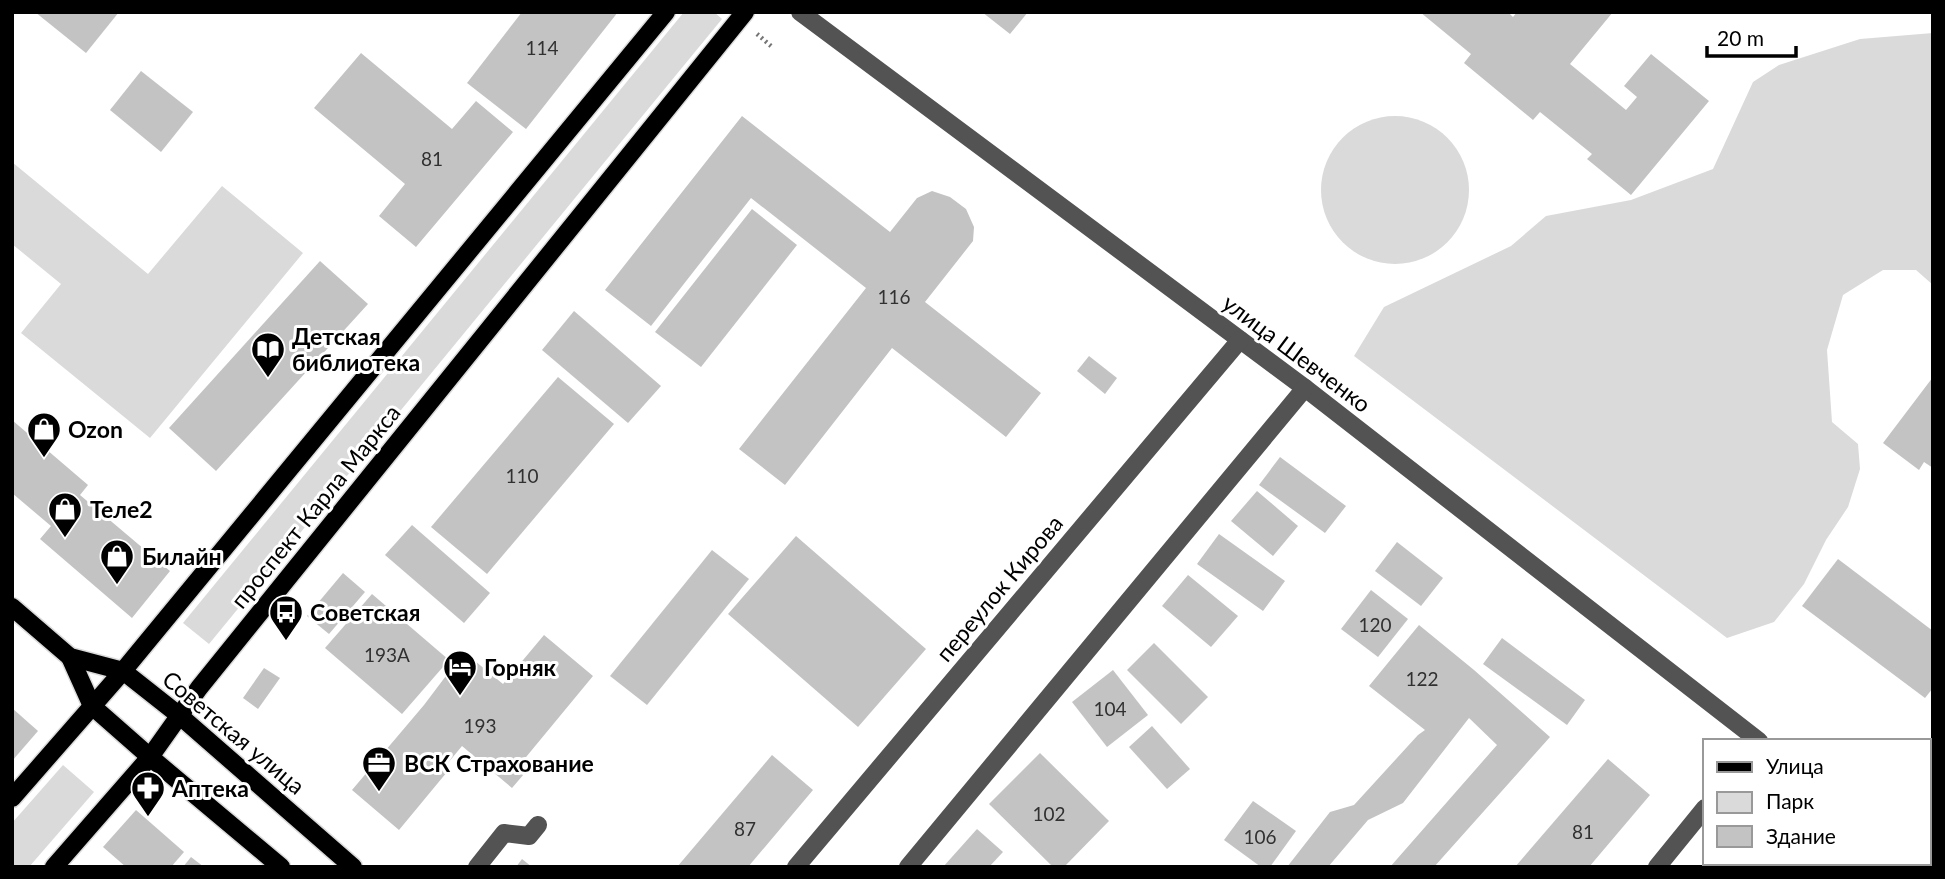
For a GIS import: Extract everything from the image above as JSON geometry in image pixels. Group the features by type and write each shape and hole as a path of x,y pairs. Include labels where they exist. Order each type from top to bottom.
{"main road":[{"name":"проспект Карла Маркса","path":"12,798 123,671 666,12"},
{"name":"проспект Карла Маркса","path":"54,867 150,757 199,688 745,12"},
{"name":"Советская улица","path":"12,607 71,657 123,671 180,716 353,867"},
{"name":"Советская улица","path":"71,657 92,706 281,867"}],"street":[{"name":"улица Шевченко","path":"800,12 1305,388 1756,739"},
{"name":"переулок Кирова","path":"796,867 1240,340"},
{"path":"908,867 1305,388"},
{"path":"1657,867 1703,810"},
{"path":"477,867 504,833 530,836 538,825"}],"green space":[{"path":"684,12 714,12 722,19 209,644 183,623"},
{"path":"1933,33 1933,285 1916,270 1883,270 1843,295 1827,350 1832,422 1858,444 1860,469 1848,507 1826,540 1804,584 1774,622 1727,638 1354,356 1384,307 1511,246 1546,216 1631,200 1713,169 1753,82 1779,65 1860,39"},
{"path":"1395,116 1423,121 1448,137 1464,162 1469,190 1464,218 1448,243 1423,259 1395,264 1367,259 1342,243 1326,218 1321,190 1326,162 1342,137 1367,121"},
{"path":"12,162 148,274 222,186 303,253 150,438 21,333 61,284 12,244"},
{"path":"63,765 94,792 29,867 12,867 12,823"}],"building":[{"path":"35,12 119,12 86,53"},
{"path":"522,12 618,12 526,129 467,83"},
{"path":"982,12 1028,12 1010,34"},
{"path":"1420,12 1508,12 1513,17 1517,12 1613,12 1570,64 1626,110 1637,97 1624,86 1651,54 1709,101 1631,195 1587,159 1592,154 1540,112 1533,120 1464,63 1471,54"},
{"path":"361,53 452,129 476,101 513,132 416,247 379,216 405,184 314,108"},
{"path":"141,71 193,112 161,152 110,110"},
{"path":"742,116 890,232 917,198 932,191 950,197 966,209 974,227 973,241 925,302 1041,393 1006,437 892,348 785,485 739,449 866,288 751,198 651,326 605,290"},
{"path":"752,209 797,245 701,367 655,332"},
{"path":"320,261 368,304 216,471 169,428"},
{"path":"574,311 661,386 628,423 542,350"},
{"path":"1089,356 1117,378 1105,394 1077,371"},
{"path":"558,377 614,424 487,574 431,527"},
{"path":"1933,377 1933,468 1924,462 1919,470 1883,443"},
{"path":"12,420 88,485 80,495 170,571 132,618 40,539 51,526 12,493"},
{"path":"1280,457 1346,506 1325,533 1259,485"},
{"path":"1257,491 1298,526 1273,556 1231,521"},
{"path":"412,525 490,593 464,623 385,555"},
{"path":"1219,534 1285,581 1263,611 1197,564"},
{"path":"796,536 926,649 858,727 728,614"},
{"path":"1397,542 1443,578 1421,606 1375,571"},
{"path":"712,550 749,579 647,705 610,676"},
{"path":"1838,559 1933,631 1933,688 1925,698 1802,606"},
{"path":"343,573 365,592 329,634 307,616"},
{"path":"1188,575 1238,616 1211,647 1162,606"},
{"path":"1371,590 1408,619 1378,657 1341,629"},
{"path":"372,594 449,660 402,714 325,648"},
{"path":"1419,625 1550,737 1434,867 1390,867 1497,745 1469,718 1403,803 1368,820 1328,867 1287,867 1330,812 1354,805 1425,730 1369,686"},
{"path":"544,635 593,676 517,768 524,774 512,788 462,746 443,769 447,772 399,830 352,790 424,705 464,652 503,684"},
{"path":"1502,638 1585,700 1567,725 1483,664"},
{"path":"1154,643 1208,697 1181,724 1127,670"},
{"path":"264,668 280,678 258,709 243,698"},
{"path":"1113,670 1148,715 1107,747 1072,702"},
{"path":"12,708 38,731 12,761"},
{"path":"1152,726 1190,769 1167,789 1129,747"},
{"path":"1040,753 1109,821 1064,867 1053,867 989,804"},
{"path":"772,755 813,790 748,867 677,867"},
{"path":"1608,759 1650,795 1589,867 1515,867"},
{"path":"1253,801 1296,831 1270,867 1261,867 1224,840"},
{"path":"136,810 184,852 171,867 126,867 103,847"},
{"path":"977,829 1003,852 989,867 943,867"},
{"path":"191,857 204,867 183,867"},
{"path":"522,859 532,867 516,867"}],"place":[{"name":"Детская библиотека","path":"268,379"},
{"name":"Ozon","path":"44,459"},
{"name":"Теле2","path":"65,539"},
{"name":"Билайн","path":"117,586"},
{"name":"Советская","path":"286,642"},
{"name":"Горняк","path":"460,697"},
{"name":"ВСК Страхование","path":"379,793"},
{"name":"Аптека","path":"148,818"}]}
